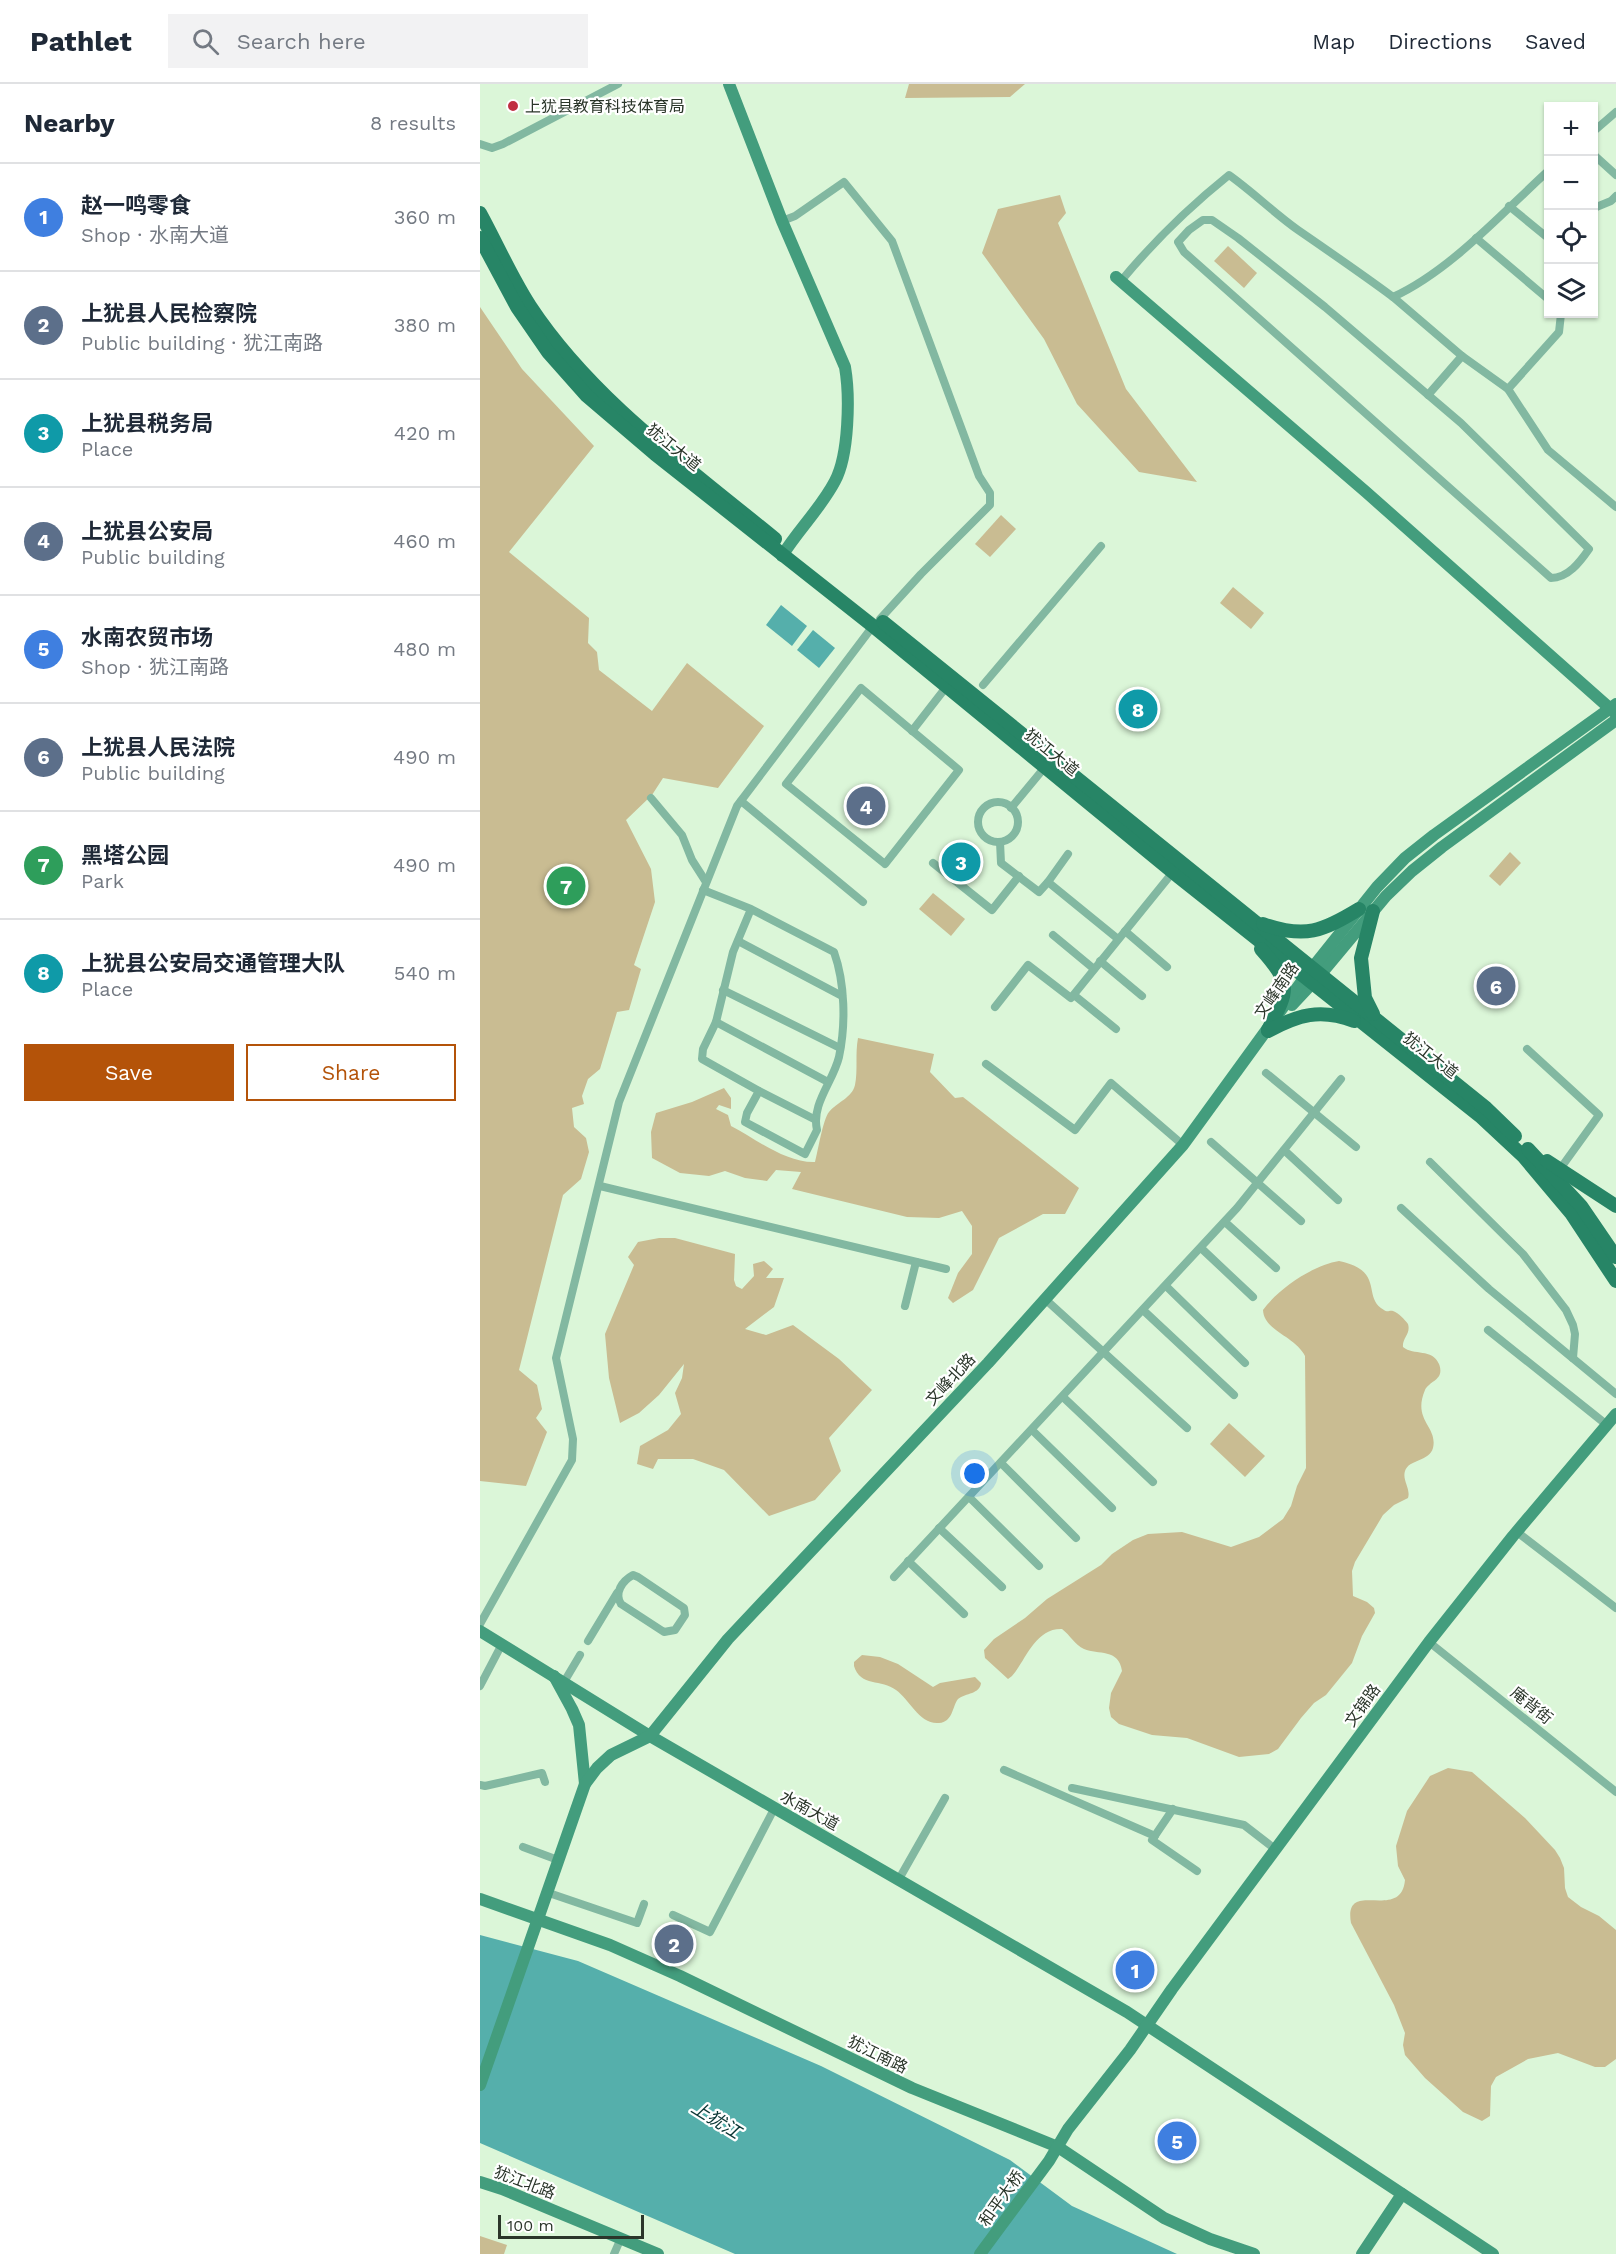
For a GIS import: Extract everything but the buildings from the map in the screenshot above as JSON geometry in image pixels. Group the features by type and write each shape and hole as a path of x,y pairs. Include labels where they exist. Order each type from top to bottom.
{"main road":[{"name":"犹江大道","path":"480,213 530,306 596,387 784,552"},
{"name":"犹江大道","path":"480,238 517,308 548,352 587,396 655,454 877,622 1371,1022 1524,1157 1571,1213 1616,1281"},
{"name":"犹江大道","path":"877,622 947,686 1173,872 1247,923"},
{"path":"1247,923 1289,933 1306,932 1366,910 1361,958 1365,998 1371,1022 1338,1015 1308,1015 1293,1018 1267,1032"},
{"path":"1247,923 1285,985 1284,998 1267,1032"},
{"name":"犹江大道","path":"1371,1022 1486,1108 1530,1150 1581,1206 1616,1257"},
{"path":"1530,1150 1616,1206"}],"street":[{"path":"480,144 492,147 503,144 618,84"},
{"path":"729,84 782,221 845,367 848,385 843,458 837,479 784,552"},
{"path":"1598,127 1614,116"},
{"path":"1594,156 1616,175"},
{"path":"1615,711 1119,279 1195,202 1229,175 1253,191 1297,229 1393,297 1462,356 1508,389 1548,450 1616,507"},
{"path":"1393,297 1408,290 1456,256 1509,206 1544,177"},
{"path":"480,1624 572,1460 573,1439 556,1358 619,1102 737,806 877,622 990,505 990,493 979,476 892,241 844,182 795,216 782,221"},
{"path":"1598,206 1611,201 1616,196"},
{"path":"1509,206 1544,235"},
{"path":"1203,220 1212,220 1325,307 1428,394 1461,423 1589,549 1580,563 1559,578 1551,578 1184,252 1178,242 1203,220"},
{"path":"1476,238 1544,296"},
{"path":"1508,389 1559,332 1561,318"},
{"path":"1428,394 1462,356"},
{"path":"983,685 1101,546"},
{"path":"912,730 947,686"},
{"path":"861,688 912,730 959,770 885,864 786,783 861,688"},
{"name":"文峰南路","path":"1267,1032 1405,858 1615,711"},
{"path":"1011,808 1045,767"},
{"path":"651,798 682,835 704,886 834,952 839,966 842,996 840,1048 814,1119 817,1130 806,1154 745,1122 747,1113 759,1091"},
{"path":"741,801 863,902"},
{"path":"991,803 1004,803 1011,808 1018,820 1016,831 1010,839 1000,842 989,841 981,834 978,818 982,810 991,803"},
{"path":"1000,842 1001,863 1039,892 1068,854"},
{"path":"933,863 992,910 1018,876"},
{"path":"995,1007 1028,965 1071,998 1173,872"},
{"path":"1048,882 1118,939"},
{"path":"751,909 738,941 716,1022 703,1049 702,1059 814,1119"},
{"path":"1125,931 1167,967"},
{"path":"1053,935 1094,969"},
{"path":"738,941 842,996"},
{"path":"1100,961 1142,996"},
{"path":"723,990 840,1048"},
{"path":"1074,995 1116,1029"},
{"path":"716,1022 828,1082"},
{"name":"文峰北路","path":"650,1736 728,1639 864,1496 1183,1145 1267,1032"},
{"path":"1527,1049 1599,1115 1560,1169"},
{"path":"986,1064 1074,1130 1110,1083 1183,1145"},
{"path":"1266,1073 1356,1147"},
{"path":"894,1577 1225,1222 1341,1079"},
{"path":"1211,1142 1301,1221"},
{"path":"1284,1150 1338,1200"},
{"path":"1430,1162 1523,1254 1566,1310 1575,1334 1573,1358"},
{"path":"600,1186 946,1269"},
{"path":"1401,1208 1489,1289 1616,1394"},
{"path":"1225,1222 1276,1268"},
{"path":"1201,1248 1253,1297"},
{"path":"905,1306 916,1262"},
{"path":"1166,1286 1245,1363"},
{"path":"1045,1299 1187,1428"},
{"path":"1143,1310 1234,1395"},
{"path":"1488,1330 1611,1426"},
{"path":"1063,1396 1153,1482"},
{"name":"文锦路","path":"1058,2147 1068,2129 1148,2025 1172,1989 1429,1642 1517,1532 1592,1443 1611,1426 1616,1414"},
{"path":"1032,1430 1112,1508"},
{"path":"1001,1463 1076,1538"},
{"path":"969,1497 1039,1566"},
{"path":"939,1528 1002,1587"},
{"path":"1517,1532 1616,1608"},
{"path":"908,1561 964,1614"},
{"path":"588,1641 618,1592 629,1577 638,1576 681,1605 685,1615 675,1630 664,1632 621,1604 618,1592"},
{"name":"水南大道","path":"480,1631 650,1736 1127,2012 1493,2254"},
{"name":"庵背街","path":"1429,1642 1616,1792"},
{"path":"480,1686 502,1644"},
{"path":"580,1654 558,1678 579,1725 585,1784"},
{"path":"480,2085 585,1784 611,1755 650,1736"},
{"path":"1004,1770 1155,1836"},
{"path":"480,1785 485,1786 542,1773 545,1782"},
{"path":"1071,1788 1244,1825 1275,1849"},
{"path":"899,1879 945,1798"},
{"path":"673,1915 710,1932 774,1809"},
{"path":"1173,1809 1152,1840 1197,1871"},
{"path":"523,1847 558,1860"},
{"path":"546,1892 638,1923 644,1904"},
{"name":"犹江南路","path":"480,1899 609,1945 680,1976 912,2088 1058,2147 1164,2218 1210,2239 1254,2254"},
{"name":"和平大桥","path":"980,2254 1058,2147"},
{"name":"犹江北路","path":"480,2182 658,2254"},
{"path":"1362,2254 1402,2194"},
{"path":"614,2254 621,2238"}],"shaded area":[{"path":"909,84 1025,84 1010,97 905,98"},
{"path":"1060,195 1066,213 1058,223 1126,389 1197,482 1139,472 1077,404 1044,339 982,253 998,209"},
{"path":"1228,246 1257,273 1244,288 1214,261"},
{"path":"480,307 522,369 594,446 509,552 589,618 588,643 597,652 599,670 652,711 687,663 764,726 718,788 663,778 652,795 626,820 651,869 655,902 634,965 641,969 629,1010 617,1012 600,1069 588,1079 582,1096 584,1104 572,1108 574,1127 586,1138 589,1152 581,1179 563,1195 519,1370 537,1385 542,1409 536,1418 547,1432 526,1486 480,1481"},
{"path":"1001,515 1016,529 990,557 975,544"},
{"path":"1233,587 1264,613 1251,629 1220,603"},
{"path":"1510,852 1521,863 1500,886 1489,876"},
{"path":"933,893 965,919 951,936 919,909"},
{"path":"858,1038 934,1054 930,1072 955,1098 963,1097 1079,1188 1065,1214 1043,1214 999,1238 973,1290 953,1303 948,1298 958,1273 972,1254 972,1226 962,1211 939,1218 907,1217 792,1189 801,1172 776,1170 767,1181 745,1178 725,1171 709,1176 680,1173 652,1158 651,1132 656,1113 692,1102 724,1088 731,1098 731,1109 719,1105 716,1109 728,1115 731,1126 793,1159 815,1162 829,1112 848,1097 855,1085"},
{"path":"675,1238 735,1254 734,1280 736,1286 742,1289 754,1276 753,1264 764,1261 773,1269 766,1278 784,1278 774,1307 745,1329 766,1335 793,1325 839,1359 872,1390 829,1438 841,1471 815,1500 769,1516 724,1470 693,1459 658,1459 653,1469 637,1464 640,1446 668,1430 681,1414 675,1393 682,1378 684,1364 659,1395 639,1413 620,1423 609,1378 605,1334 634,1265 628,1257 638,1242"},
{"path":"1339,1261 1363,1271 1368,1277 1377,1305 1385,1311 1397,1313 1408,1324 1403,1347 1432,1356 1436,1359 1440,1369 1439,1377 1425,1390 1421,1409 1434,1440 1431,1453 1407,1467 1404,1474 1408,1498 1394,1505 1383,1515 1352,1571 1353,1596 1367,1602 1374,1608 1375,1613 1362,1636 1352,1663 1326,1695 1314,1703 1301,1718 1278,1749 1269,1754 1239,1757 1187,1738 1152,1735 1119,1724 1111,1717 1109,1708 1111,1693 1122,1671 1117,1659 1081,1647 1062,1629 1053,1630 1038,1639 1008,1679 985,1658 984,1650 994,1639 1025,1618 1047,1599 1101,1565 1112,1554 1133,1540 1148,1534 1182,1532 1231,1547 1259,1537 1283,1519 1291,1506 1306,1468 1305,1356 1294,1343 1274,1329 1263,1310 1297,1279 1318,1267"},
{"path":"1229,1423 1265,1456 1245,1477 1210,1444"},
{"path":"862,1655 880,1657 898,1664 933,1687 940,1683 975,1677 981,1683 980,1687 958,1699 947,1720 932,1723 920,1716 896,1690 861,1677 857,1673 854,1662"},
{"path":"1448,1768 1472,1772 1525,1818 1560,1858 1564,1868 1568,1897 1599,1916 1616,1930 1616,2059 1605,2067 1595,2067 1558,2053 1528,2059 1496,2077 1491,2086 1490,2116 1482,2121 1463,2112 1425,2078 1405,2055 1403,2045 1405,2033 1394,2005 1351,1923 1351,1910 1356,1903 1394,1898 1401,1892 1405,1880 1398,1866 1396,1846 1407,1811 1430,1776"},
{"path":"480,2236 507,2245 504,2254 480,2254"}],"water":[{"path":"781,605 807,626 792,646 766,625"},
{"path":"813,630 835,648 819,668 797,650"},
{"name":"上犹江","path":"480,1935 578,1961 821,2066 1010,2160 1072,2206 1177,2254 735,2254 480,2143"}],"place":[{"name":"上犹县教育科技体育局","path":"513,106"},
{"name":"上犹县公安局交通管理大队","path":"1138,709"},
{"name":"上犹县公安局","path":"866,806"},
{"name":"上犹县税务局","path":"961,862"},
{"name":"黑塔公园","path":"566,886"},
{"name":"上犹县人民法院","path":"1496,986"},
{"name":"上犹县人民检察院","path":"674,1944"},
{"name":"赵一鸣零食","path":"1135,1970"},
{"name":"水南农贸市场","path":"1177,2141"}]}
